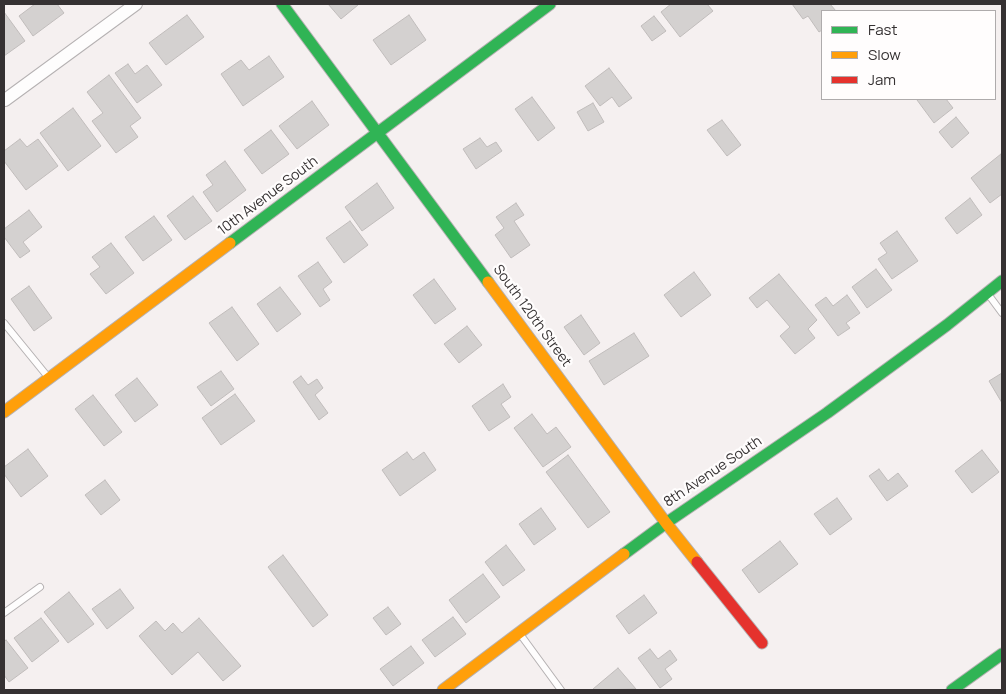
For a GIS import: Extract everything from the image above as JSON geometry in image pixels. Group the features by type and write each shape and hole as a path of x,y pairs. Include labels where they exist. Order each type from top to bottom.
{"main road":[{"name":"South 120th Street","path":"282,4 666,523 762,643"},
{"name":"10th Avenue South","path":"4,412 550,4"},
{"name":"8th Avenue South","path":"443,690 666,523 827,413 947,325 1002,281"},
{"path":"952,690 1002,654"}],"street":[{"path":"5,100 136,4"}],"lane":[{"path":"988,293 1002,313"},
{"path":"4,323 49,378"},
{"path":"4,613 40,587"},
{"path":"519,633 561,690"}],"building":[{"path":"35,4 57,4 64,13 33,36 19,16"},
{"path":"328,4 357,4 358,5 341,19"},
{"path":"671,4 707,4 713,11 680,37 661,12"},
{"path":"792,4 830,4 835,10 821,10 821,31 819,32 808,16 803,19"},
{"path":"4,12 25,41 4,56"},
{"path":"187,15 204,37 166,65 149,43"},
{"path":"409,15 426,40 391,65 373,40"},
{"path":"654,16 666,31 652,41 641,26"},
{"path":"269,56 284,77 243,106 221,74 241,60 249,70"},
{"path":"128,64 135,74 147,65 162,85 137,103 115,73"},
{"path":"609,68 632,98 619,107 612,97 600,106 585,86"},
{"path":"109,75 141,118 130,126 138,137 116,153 92,121 103,113 87,92"},
{"path":"532,97 555,128 538,141 515,109"},
{"path":"917,100 947,100 953,108 934,123"},
{"path":"312,101 329,125 297,149 279,126"},
{"path":"593,103 604,122 588,131 577,112"},
{"path":"73,108 101,146 68,171 40,133"},
{"path":"956,117 969,133 952,148 939,132"},
{"path":"722,120 741,145 727,156 707,130"},
{"path":"271,130 289,154 262,174 244,150"},
{"path":"480,138 487,147 496,142 502,151 476,169 463,149"},
{"path":"20,139 27,147 38,139 58,166 26,190 4,161 4,151"},
{"path":"1001,154 1002,194 990,203 971,178"},
{"path":"225,161 246,190 217,212 203,192 213,185 206,175"},
{"path":"377,183 394,208 362,231 345,207"},
{"path":"193,196 212,221 185,240 167,216"},
{"path":"970,198 982,215 957,234 945,218"},
{"path":"516,203 524,215 514,221 530,245 511,258 495,235 504,228 496,217"},
{"path":"29,210 42,227 23,242 30,251 20,258 4,237 4,229"},
{"path":"154,216 172,240 143,261 125,237"},
{"path":"350,221 368,245 344,263 326,238"},
{"path":"897,231 918,261 892,279 878,259 887,253 880,243"},
{"path":"111,243 134,273 106,294 90,274 100,267 92,257"},
{"path":"318,262 332,282 323,289 330,300 320,307 298,276"},
{"path":"876,269 892,290 867,308 852,287"},
{"path":"694,272 711,295 681,317 664,295"},
{"path":"779,274 817,320 808,329 815,338 795,354 780,336 790,327 767,300 757,308 749,298"},
{"path":"434,279 456,309 435,324 413,295"},
{"path":"29,286 52,318 34,331 11,299"},
{"path":"280,287 301,314 277,332 257,304"},
{"path":"847,295 860,313 846,323 850,328 838,336 815,305 826,297 833,306"},
{"path":"232,307 259,344 237,361 209,323"},
{"path":"581,315 600,343 584,355 564,327"},
{"path":"467,326 482,345 459,363 444,344"},
{"path":"634,333 649,356 604,385 589,361"},
{"path":"221,371 234,389 211,406 197,387"},
{"path":"1002,373 1002,403 989,381"},
{"path":"301,376 308,385 317,379 323,388 315,395 328,413 319,420 293,382"},
{"path":"137,378 158,405 135,422 115,395"},
{"path":"503,384 511,397 501,404 510,417 489,431 472,406"},
{"path":"235,394 255,421 221,445 202,418"},
{"path":"93,395 122,432 104,446 75,409"},
{"path":"532,414 547,434 556,427 571,447 543,467 514,428"},
{"path":"28,449 48,476 21,497 4,474 4,467"},
{"path":"982,450 999,472 972,493 955,471"},
{"path":"407,452 413,460 424,452 436,470 400,496 382,470"},
{"path":"568,455 610,512 588,528 546,472"},
{"path":"879,469 888,481 898,473 908,486 887,501 869,476"},
{"path":"105,480 120,500 101,515 85,495"},
{"path":"837,498 852,519 830,535 814,514"},
{"path":"541,508 556,529 534,545 519,524"},
{"path":"780,541 798,564 759,593 742,570"},
{"path":"506,545 525,570 503,586 485,562"},
{"path":"283,555 328,615 313,627 268,567"},
{"path":"483,574 500,597 466,623 449,600"},
{"path":"120,589 134,608 107,629 92,609"},
{"path":"69,592 94,624 68,643 44,612"},
{"path":"644,595 657,613 629,634 616,616"},
{"path":"388,607 401,624 386,635 373,618"},
{"path":"453,617 466,634 435,657 422,640"},
{"path":"41,618 59,641 32,662 14,638"},
{"path":"199,618 241,666 223,681 198,652 172,675 139,636 156,621 165,631 173,623 182,633"},
{"path":"6,640 28,668 9,682 4,675 4,642"},
{"path":"411,646 424,663 393,686 380,669"},
{"path":"650,649 658,659 670,650 677,660 665,669 672,679 660,688 638,658"},
{"path":"618,668 636,689 593,689"}],"traffic: fast":[{"path":"282,4 488,282"},
{"path":"230,243 550,4"},
{"path":"624,554 666,523 827,413 947,325 1002,281"},
{"path":"952,690 1002,654"}],"traffic: slow":[{"path":"4,412 230,243"},
{"path":"488,282 666,523 697,562"},
{"path":"443,690 624,554"}],"traffic: jam":[{"path":"697,562 762,643"}]}
